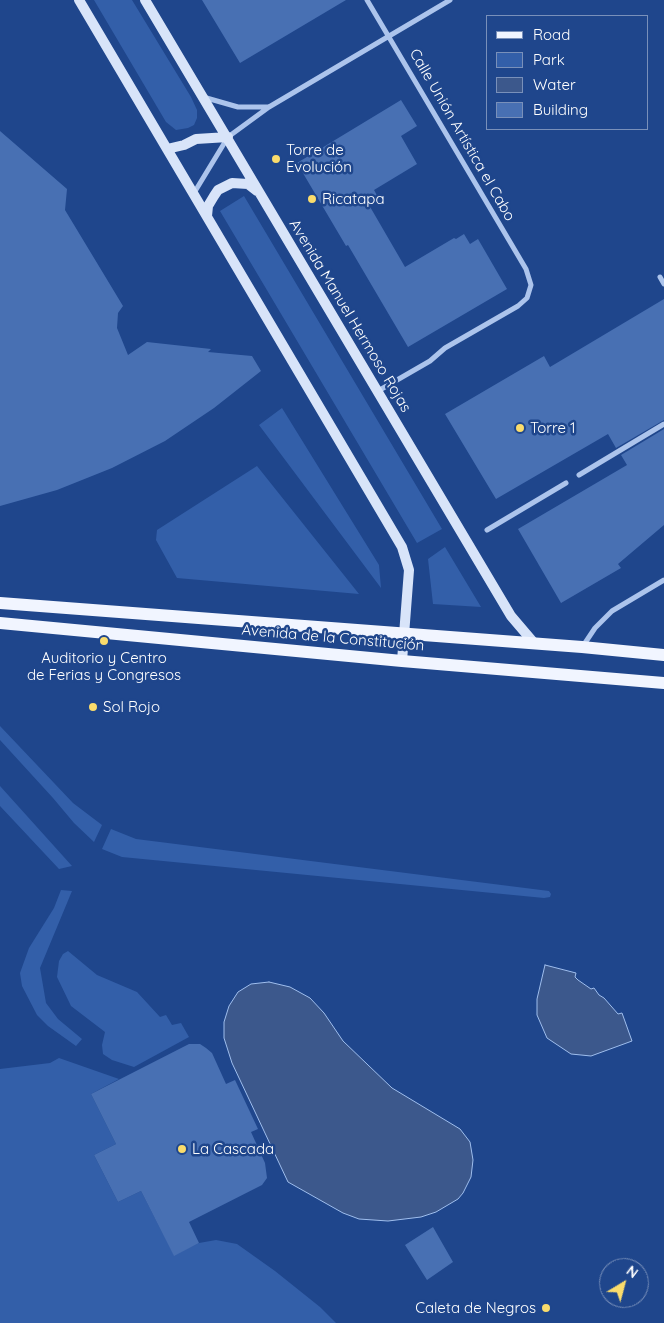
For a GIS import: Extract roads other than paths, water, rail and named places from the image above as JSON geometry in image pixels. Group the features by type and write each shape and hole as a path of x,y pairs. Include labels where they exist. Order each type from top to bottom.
{"main road":[{"name":"Avenida de la Constitución","path":"0,603 534,643 664,655"},
{"name":"Avenida de la Constitución","path":"0,623 402,661 664,683"}],"street":[{"path":"79,0 402,546 410,570 402,661"},
{"name":"Avenida Manuel Hermoso Rojas","path":"145,0 511,616 534,643"},
{"name":"Calle Unión Artística el Cabo","path":"368,0 526,269 531,285 527,298 518,306 445,348 430,361 378,391"},
{"path":"194,193 228,137 269,107 450,0"},
{"path":"202,97 238,106 269,107"},
{"path":"167,148 184,146 196,140 228,137"},
{"path":"207,216 208,206 218,190 232,183 248,184 259,193"},
{"path":"660,277 664,284"},
{"path":"579,475 664,424"},
{"path":"487,530 566,483"},
{"path":"582,647 595,628 612,611 664,580"}],"water":[{"path":"545,965 576,973 575,977 578,980 591,989 594,988 618,1014 622,1013 632,1041 591,1056 571,1054 547,1038 537,1015 537,999"},
{"path":"269,982 290,987 310,998 324,1013 343,1041 392,1088 460,1129 470,1142 473,1160 471,1177 458,1199 436,1212 421,1217 388,1221 359,1219 343,1213 288,1182 232,1063 224,1038 224,1022 229,1006 238,992 251,984"}],"place":[{"name":"Torre de Evolución","path":"276,159"},
{"name":"Ricatapa","path":"312,199"},
{"name":"Torre 1","path":"520,428"},
{"name":"Auditorio y Centro de Ferias y Congresos","path":"104,641"},
{"name":"Sol Rojo","path":"93,707"},
{"name":"La Cascada","path":"182,1149"},
{"name":"Caleta de Negros","path":"546,1308"}]}
